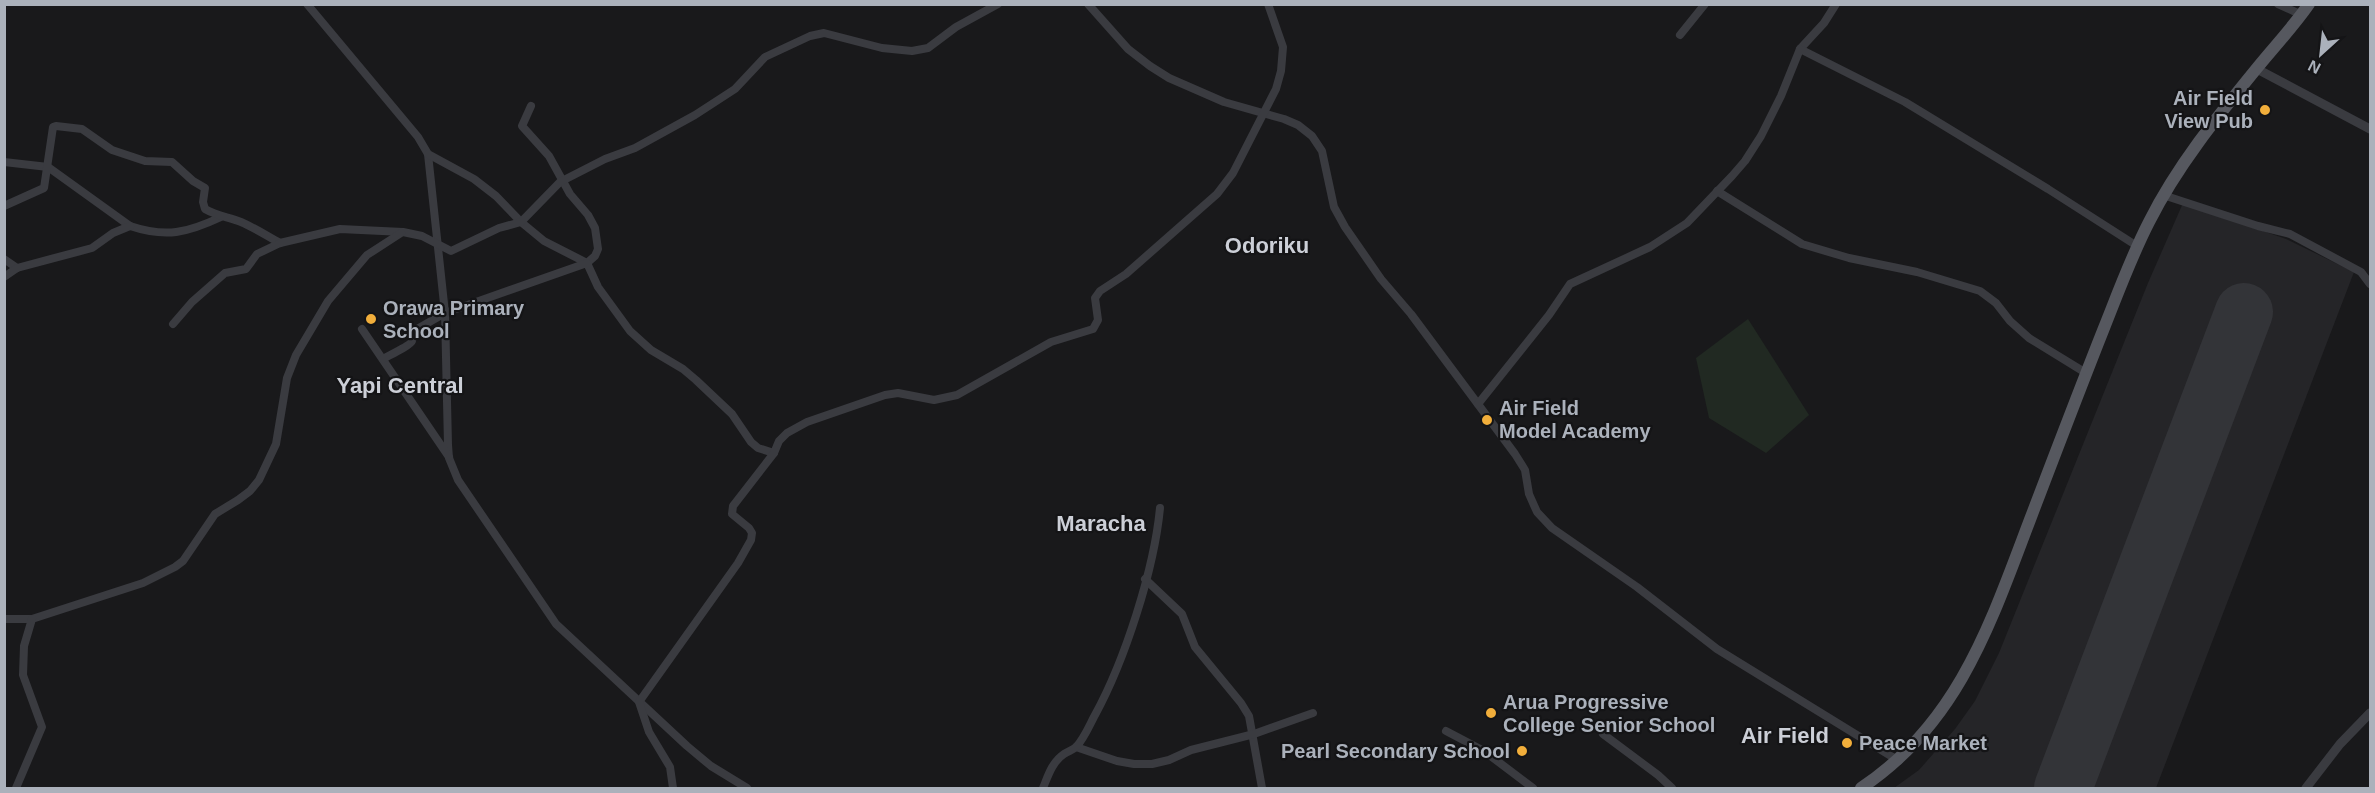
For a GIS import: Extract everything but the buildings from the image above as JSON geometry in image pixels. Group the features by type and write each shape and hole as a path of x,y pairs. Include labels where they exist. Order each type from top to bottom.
{"main road":[{"path":"1861,789 1899,761 1946,705 1970,666 1992,620 2137,246 2163,195 2189,154 2306,10"}],"street":[{"path":"307,4 418,137 428,154 445,313 449,458"},
{"path":"173,324 192,302 225,273 246,269 257,254 280,243 340,229 403,232 422,236 446,250 457,250 499,228 521,222 547,193 563,181 604,159 635,148 695,115 735,89 765,57 817,33 882,48 912,51 928,48 956,27 998,4"},
{"path":"1088,4 1128,49 1150,66 1199,92 1298,125 1312,136 1322,151 1334,207 1345,227 1381,279 1411,314 1515,454 1525,470 1528,494 1537,512 1552,528 1637,587 1717,649 1899,761"},
{"path":"639,702 710,605 748,546 752,533 731,511 735,501 774,453 782,437 807,422 885,395 898,393 934,400 957,395 1052,342 1093,328 1098,320 1095,304 1098,294 1126,274 1217,194 1233,173 1276,89 1283,47 1268,4"},
{"path":"1680,35 1705,4"},
{"path":"1478,404 1549,315 1570,284 1650,247 1687,223 1745,161 1761,136 1781,96 1800,49 1824,23 1836,4"},
{"path":"2278,4 2306,10"},
{"path":"1800,49 1905,102 2137,246"},
{"path":"2257,69 2370,129"},
{"path":"382,359 410,345 412,332 445,313 587,263 595,256 598,249 595,228 588,215 570,194 549,156 522,126 531,106"},
{"path":"4,206 44,188 53,127 82,129 112,150 145,161 166,161 177,165 193,181 205,188 203,202 205,209 220,217"},
{"path":"428,154 474,179 496,196 521,222 556,248 587,263 609,303 630,332 651,350 683,369 696,380 732,414 751,442 758,448 774,453"},
{"path":"4,162 48,167 130,226 160,234 197,228 220,217 228,217 280,243"},
{"path":"1717,191 1802,244 1849,258 1917,272 1980,291 1996,303 2010,321 2029,338 2086,373"},
{"path":"2163,195 2290,234 2361,272 2370,284"},
{"path":"4,277 17,268 92,248 113,232 130,226"},
{"path":"4,619 32,619 143,583 183,561 215,514 244,496 259,480 276,444 287,378 296,355 328,301 367,255 403,232"},
{"path":"4,259 17,268"},
{"path":"362,329 449,458 458,480 550,617 639,702 711,766 747,789"},
{"path":"1043,789 1054,763 1063,754 1076,747 1096,714 1113,678 1141,598 1158,528 1160,508"},
{"path":"1145,579 1182,614 1196,647 1249,716 1262,789"},
{"path":"16,789 42,727 23,675 24,646 32,619"},
{"path":"639,702 649,732 669,768 673,789"},
{"path":"1076,747 1134,764 1152,764 1169,760 1191,750 1254,734 1313,713"},
{"path":"2306,789 2340,744 2370,713"},
{"path":"1446,731 1484,751 1533,789"},
{"path":"1603,734 1658,775 1672,789"}],"shaded area":[{"path":"2183,203 2286,239 2354,272 2156,788 1894,788 1919,770 1955,729 1975,701 1999,653 2148,283"},
{"path":"1748,319 1809,415 1766,453 1709,418 1696,358"}],"runway":[{"path":"2063,788 2244,312"}],"place":[{"name":"Air Field View Pub","path":"2265,110"},
{"name":"Orawa Primary School","path":"371,319"},
{"name":"Air Field Model Academy","path":"1487,420"},
{"name":"Arua Progressive College Senior School","path":"1491,713"},
{"name":"Peace Market","path":"1847,743"},
{"name":"Pearl Secondary School","path":"1522,751"}],"district":[{"name":"Odoriku","path":"1267,245"},
{"name":"Yapi Central","path":"400,385"},
{"name":"Maracha","path":"1101,523"},
{"name":"Air Field","path":"1785,735"}]}
